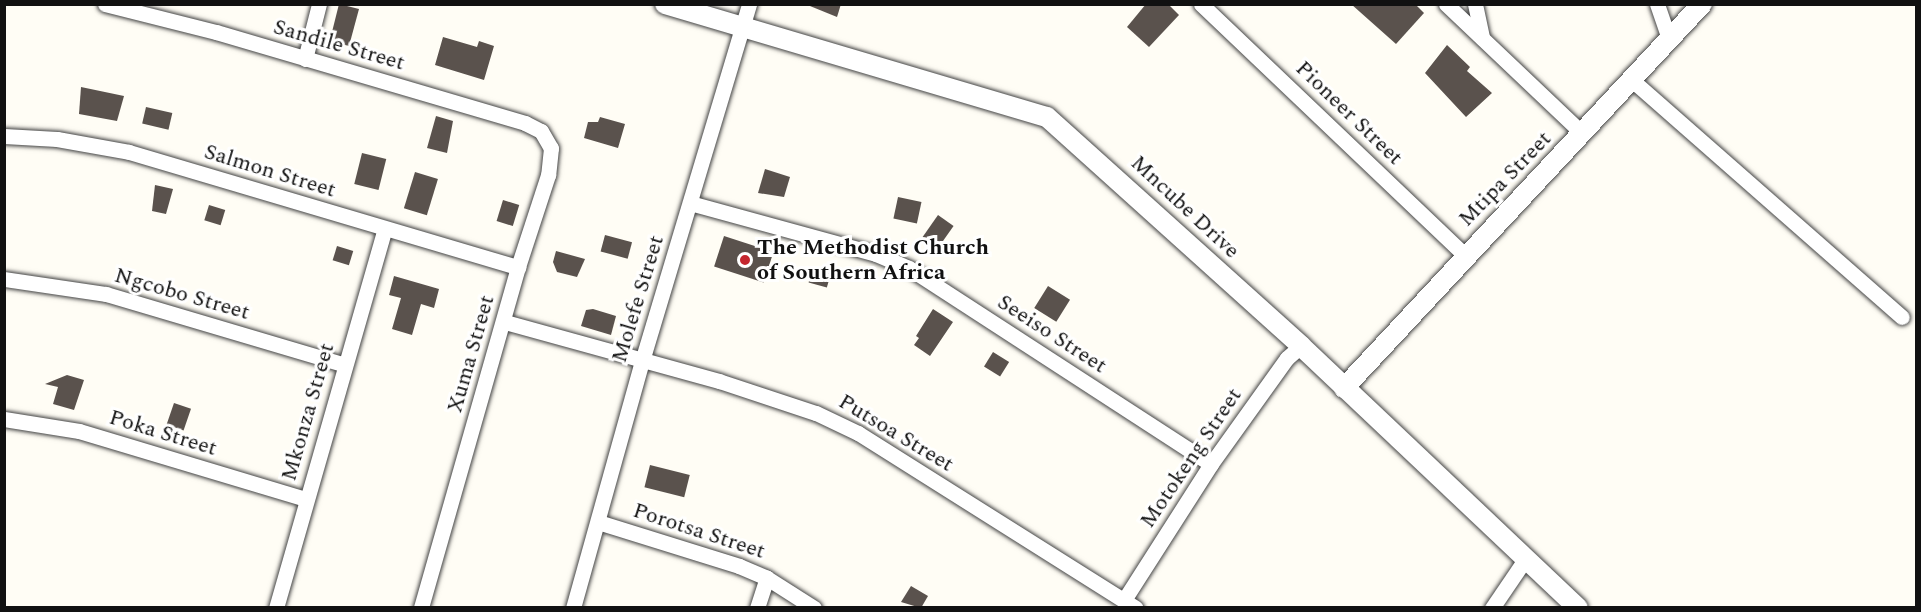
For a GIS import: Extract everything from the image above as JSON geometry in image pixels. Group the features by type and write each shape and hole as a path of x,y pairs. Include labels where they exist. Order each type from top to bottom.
{"street":[{"name":"Sandile Street","path":"105,4 525,123"},
{"path":"305,59 319,4"},
{"name":"Mncube Drive","path":"665,4 1047,117 1300,346 1578,608"},
{"name":"Molefe Street","path":"573,608 642,361 749,4"},
{"name":"Pioneer Street","path":"1201,4 1465,255"},
{"path":"1446,4 1582,133"},
{"path":"1475,4 1482,38"},
{"path":"1657,4 1669,38"},
{"name":"Mtipa Street","path":"1344,388 1465,255 1702,4"},
{"path":"1632,80 1902,317"},
{"name":"Xuma Street","path":"421,608 505,322 518,267 548,175 551,154 542,131 525,123"},
{"name":"Salmon Street","path":"4,136 57,139 129,152 518,267"},
{"name":"Seeiso Street","path":"690,203 876,254 909,268 1211,464"},
{"name":"Mkonza Street","path":"276,608 385,229"},
{"name":"Ngcobo Street","path":"4,279 106,294 345,365"},
{"name":"Putsoa Street","path":"505,322 816,413 858,433 1130,604"},
{"name":"Motokeng Street","path":"1130,604 1211,464 1287,358 1300,346"},
{"name":"Poka Street","path":"4,420 79,431 306,499"},
{"name":"Porotsa Street","path":"598,522 767,578 814,608"},
{"path":"1492,608 1526,558"},
{"path":"757,608 767,578"}],"building":[{"path":"339,4 359,9 349,46 333,42 331,36"},
{"path":"805,4 841,4 837,17"},
{"path":"1146,4 1168,4 1179,15 1149,47 1127,27"},
{"path":"1351,4 1415,4 1424,13 1396,44"},
{"path":"443,37 477,47 479,41 494,46 484,80 435,65"},
{"path":"1447,45 1470,67 1467,71 1492,93 1466,117 1425,73"},
{"path":"81,87 124,96 117,121 79,114"},
{"path":"146,107 172,113 168,130 142,124"},
{"path":"436,116 453,121 447,153 427,148"},
{"path":"600,117 625,124 618,148 584,138 588,122 598,122"},
{"path":"362,153 386,159 379,190 354,184"},
{"path":"765,169 790,177 784,197 758,193"},
{"path":"415,172 438,179 427,215 404,208"},
{"path":"155,185 173,189 166,214 152,211"},
{"path":"898,197 921,202 917,224 893,219"},
{"path":"503,200 519,205 513,226 497,221"},
{"path":"209,205 225,210 221,225 204,220"},
{"path":"938,215 954,226 935,252 920,241"},
{"path":"605,235 632,242 628,259 601,251"},
{"name":"The Methodist Church of Southern Africa","path":"724,236 773,252 764,283 714,266"},
{"path":"337,246 353,251 349,265 333,260"},
{"path":"556,251 585,259 577,277 557,272 553,262"},
{"path":"813,267 831,272 827,288 809,282"},
{"path":"394,276 439,289 434,308 421,304 412,335 392,329 401,298 389,295"},
{"path":"1048,286 1070,300 1056,322 1034,308"},
{"path":"593,309 616,316 611,335 581,326 586,310"},
{"path":"933,309 953,322 930,356 914,345 919,338 916,336"},
{"path":"993,352 1009,362 1000,376 984,366"},
{"path":"67,375 84,380 74,410 53,404 58,387 45,384"},
{"path":"174,403 191,409 184,431 167,425"},
{"path":"650,465 690,475 684,497 644,487"},
{"path":"911,586 928,596 921,608 901,602"}],"place":[{"name":"The Methodist Church of Southern Africa","path":"745,260"}]}
